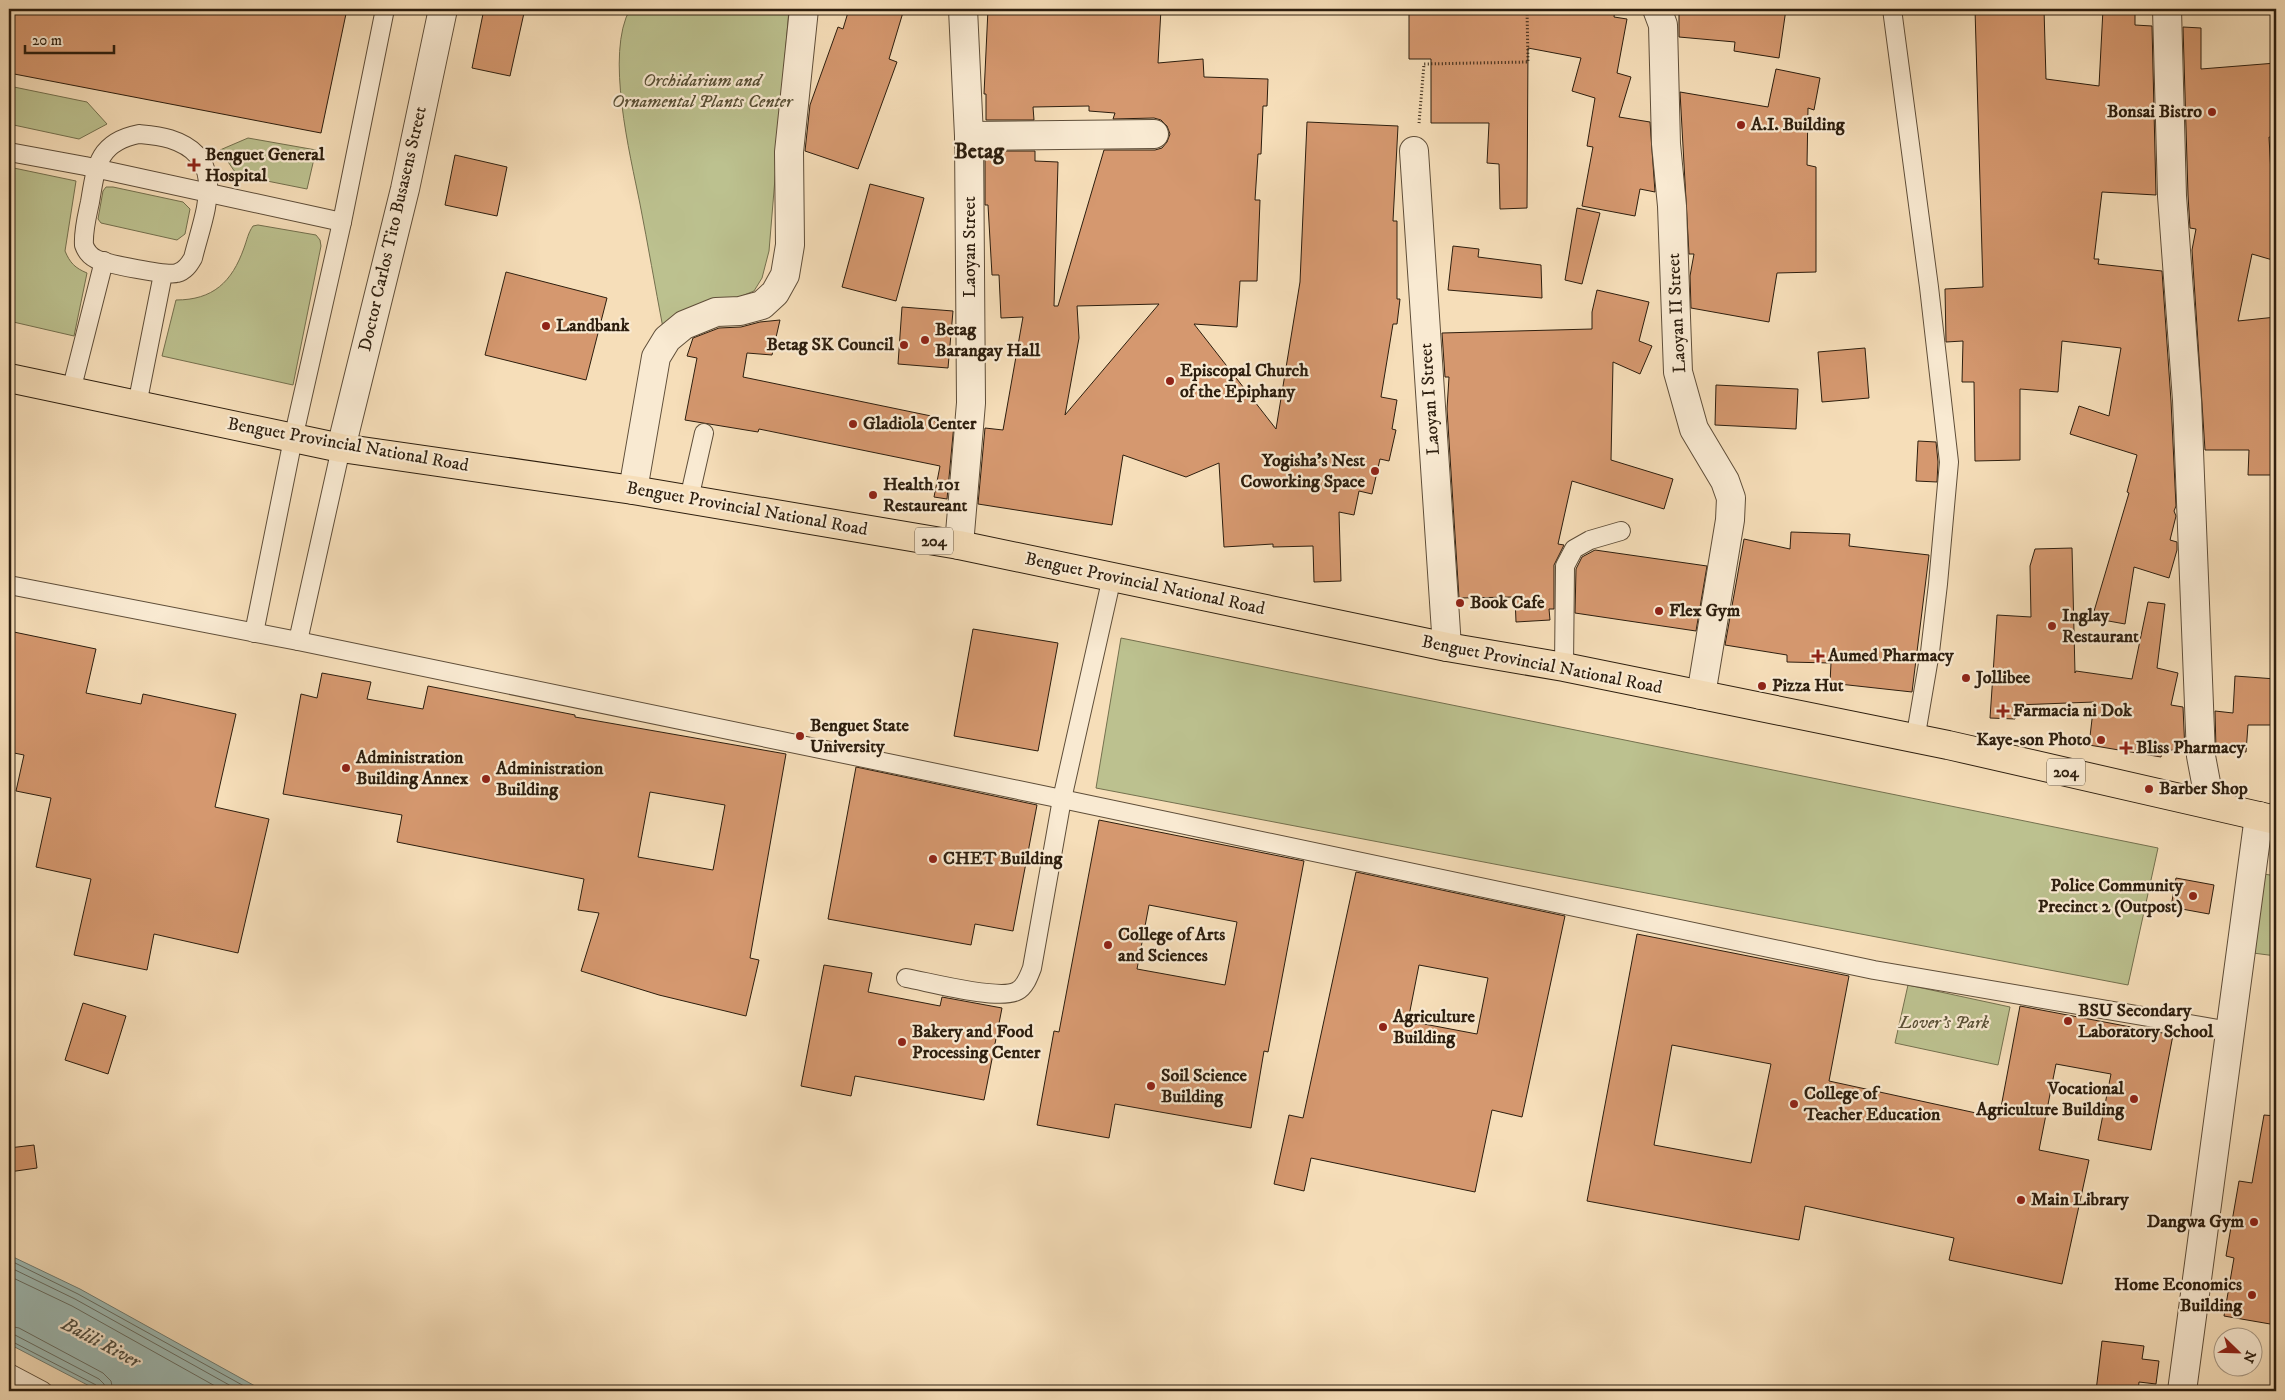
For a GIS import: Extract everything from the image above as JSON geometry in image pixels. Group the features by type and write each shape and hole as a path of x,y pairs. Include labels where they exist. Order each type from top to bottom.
{"highway":[{"name":"Benguet Provincial National Road","path":"9,378 341,448 633,490 958,545 1447,647 1564,667 1701,695 2268,818"}],"street":[{"name":"Doctor Carlos Tito Busasens Street","path":"341,448 405,189 443,9"},
{"path":"633,490 656,357 667,339 684,325 716,312 740,310 762,305 775,293 785,275 790,245 789,152 804,9"},
{"name":"Laoyan Street","path":"958,545 971,403 969,136 964,9"},
{"name":"Laoyan II Street","path":"1657,9 1662,25 1666,144 1672,206 1678,372 1694,429 1725,482 1731,498 1730,520 1701,695"},
{"path":"2167,9 2172,196 2187,400 2201,756 2210,804"},
{"path":"969,136 1154,134"},
{"name":"Laoyan I Street","path":"1414,157 1447,647"},
{"path":"2182,1391 2230,1031 2268,818"}],"lane":[{"path":"254,633 293,439 342,222 385,9"},
{"path":"1892,9 1929,287 1949,462 1930,652 1915,740"},
{"path":"139,134 168,138 185,145 196,153 204,163 208,174 209,193 190,265 178,273 163,274 104,261 91,256 84,245 96,169 102,154 111,144 122,137 139,134"},
{"path":"9,152 342,222"},
{"path":"71,391 104,261"},
{"path":"137,405 163,274"},
{"path":"689,499 704,433"},
{"path":"298,642 341,448"},
{"path":"1564,667 1565,566 1574,548 1590,540 1621,531"},
{"path":"906,978 999,995 1018,991 1026,982 1032,968 1062,799 1112,577"},
{"path":"9,586 254,633 1062,799 1874,970 2230,1031"},
{"path":"9,1373 43,1391"}],"path":[{"path":"1414,157 1424,64 1528,62 1527,9"}],"green space":[{"name":"Orchidarium and Ornamental Plants Center","path":"630,9 789,9 769,251 762,278 754,291 663,328 622,105 620,51 623,28"},
{"path":"9,86 87,102 107,124 79,139 9,124"},
{"path":"248,138 316,150 307,189 237,175 220,150"},
{"path":"9,167 76,181 65,251 73,265 87,273 74,336 9,321"},
{"path":"106,187 183,202 190,209 185,234 177,240 101,223 98,219 103,191"},
{"path":"258,225 316,235 320,240 321,246 293,385 162,356 176,300 201,297 219,287 234,270 251,229 253,226"},
{"path":"1121,638 2158,848 2128,985 1096,788"},
{"path":"2264,874 2276,876 2276,956 2253,953"},
{"name":"Lover's Park","path":"1908,985 2010,1007 1998,1065 1895,1043"}],"water":[{"name":"Balili River","path":"9,1255 80,1289 264,1391 99,1391 9,1344"}],"building":[{"path":"13,9 347,9 321,133 9,73 9,27"},
{"path":"484,9 502,9 524,13 510,76 472,68"},
{"path":"849,9 904,9 889,59 897,62 858,169 805,151 810,105 838,27 843,29"},
{"path":"988,9 1161,9 1158,63 1203,59 1204,77 1268,79 1267,106 1263,106 1261,154 1258,154 1255,200 1260,200 1257,281 1240,281 1237,327 1194,324 1276,429 1300,282 1307,122 1398,126 1393,221 1397,221 1397,299 1400,299 1397,324 1393,324 1381,397 1397,400 1392,429 1396,430 1389,461 1380,459 1372,494 1359,491 1354,515 1339,512 1341,581 1314,582 1313,546 1273,547 1273,544 1224,547 1219,463 1186,477 1123,455 1112,525 978,504 985,428 1003,430 1023,317 1001,318 999,275 992,275 988,205 985,205 985,151 1035,151 1035,161 1058,162 1054,306 1058,306 1104,150 1155,150 1162,148 1170,134 1167,126 1161,120 1154,118 1113,119 1115,113 1089,111 1089,106 1033,107 1034,120 986,120 986,94 984,94","holes":["1159,304 1065,415 1079,338 1077,306"]},
{"path":"1409,9 1615,9 1614,17 1627,19 1617,73 1631,77 1619,117 1650,122 1655,192 1640,189 1635,216 1582,206 1593,147 1587,146 1595,98 1572,91 1581,58 1528,48 1527,208 1500,209 1499,164 1487,163 1489,123 1431,123 1431,59 1409,59"},
{"path":"1679,9 1786,9 1779,58 1734,51 1735,42 1679,37"},
{"path":"1975,9 2044,9 2046,79 2099,86 2103,9 2135,9 2135,25 2152,26 2156,195 2102,192 2094,259 2099,259 2098,264 2162,271 2176,506 2174,511 2176,516 2170,540 2177,542 2177,550 2169,578 2134,567 2125,624 2092,618 2129,493 2127,492 2137,455 2070,434 2079,406 2109,416 2121,348 2062,341 2058,392 2020,389 2020,460 1975,461 1974,382 1962,382 1963,341 1946,342 1945,289 1983,287"},
{"path":"2183,27 2201,28 2201,69 2276,63 2276,138 2269,137 2272,192 2276,192 2276,261 2252,254 2238,321 2276,317 2276,475 2248,475 2249,450 2205,450 2192,250 2196,229 2190,228 2188,195"},
{"path":"1776,69 1820,78 1814,110 1808,108 1807,165 1816,167 1816,272 1777,273 1769,322 1691,308 1690,276 1694,254 1689,254 1680,92 1768,107"},
{"path":"455,155 507,167 497,216 445,205"},
{"path":"870,184 924,198 896,301 842,287"},
{"path":"1577,208 1600,213 1582,284 1565,280"},
{"path":"1453,246 1479,249 1478,257 1541,265 1542,298 1448,290"},
{"name":"Landbank","path":"506,272 607,298 586,380 485,355"},
{"path":"1597,290 1649,302 1639,341 1652,346 1640,374 1613,362 1611,460 1673,479 1664,509 1572,481 1558,544 1564,545 1554,565 1554,609 1549,609 1550,620 1516,622 1515,597 1459,598 1447,409 1449,377 1445,377 1442,333 1592,329 1592,312"},
{"name":"Betag Barangay Hall","path":"902,307 953,311 948,368 898,364"},
{"path":"780,320 772,355 747,353 743,377 936,417 935,422 954,424 947,499 934,497 940,466 759,429 758,432 685,420 697,358 687,356 693,338 719,328 741,327 760,322"},
{"path":"1865,348 1869,398 1822,402 1818,352"},
{"path":"1716,385 1798,389 1796,429 1715,425"},
{"path":"1918,441 1936,442 1937,482 1916,481"},
{"path":"1791,532 1850,534 1849,546 1929,555 1912,692 1830,683 1831,663 1787,662 1787,655 1725,645 1744,539 1790,549"},
{"path":"2072,548 2075,673 2076,671 2132,679 2148,602 2165,604 2157,668 2178,673 2171,705 2183,707 2185,752 2163,749 2161,757 2089,745 2094,702 2016,705 2015,719 1990,718 1997,615 2031,617 2030,566 2035,549"},
{"path":"1595,550 1707,566 1696,631 1575,613 1576,569 1582,557"},
{"path":"973,629 1058,643 1038,751 954,736"},
{"path":"9,631 96,649 86,693 141,704 143,694 236,714 215,807 269,819 238,953 154,934 147,970 74,955 91,879 36,867 51,798 16,791 24,755 9,752"},
{"path":"322,673 371,682 367,699 423,709 428,686 575,715 575,717 786,754 750,958 759,960 746,1016 659,995 581,971 599,913 578,910 584,879 397,842 402,815 283,794 301,694 317,698","holes":["650,792 725,805 713,870 638,857"]},
{"path":"2235,676 2276,679 2276,725 2248,725 2246,752 2216,750 2215,711 2233,713"},
{"name":"CHET Building","path":"856,767 1037,805 1013,931 975,924 971,945 828,919"},
{"name":"College of Arts and Sciences","path":"1099,820 1304,861 1268,1052 1264,1051 1251,1128 1115,1104 1109,1138 1037,1125 1054,1031 1059,1032","holes":["1149,905 1237,922 1225,985 1137,969"]},
{"name":"Agriculture Building","path":"1356,872 1565,916 1522,1117 1492,1110 1475,1192 1311,1158 1304,1191 1274,1184 1289,1115 1303,1118","holes":["1419,965 1488,978 1477,1034 1408,1021"]},
{"name":"Police Community Precinct 2 (Outpost)","path":"2176,878 2214,885 2209,914 2171,907"},
{"path":"1637,934 1849,976 1829,1081 1999,1118 2020,1006 2173,1035 2151,1150 2098,1140 2111,1074 2056,1064 2039,1150 2089,1160 2062,1284 1949,1260 1954,1238 1805,1206 1799,1240 1587,1201","holes":["1672,1045 1771,1064 1751,1163 1654,1145"]},
{"name":"Bakery and Food Processing Center","path":"824,965 872,973 868,992 940,1006 942,997 1002,1008 984,1100 855,1076 851,1096 801,1086"},
{"path":"83,1003 126,1016 108,1074 65,1060"},
{"path":"2264,1115 2276,1116 2276,1325 2224,1316 2234,1258 2226,1256 2239,1181 2252,1183"},
{"path":"34,1145 37,1168 9,1172 9,1148"},
{"path":"2102,1341 2144,1346 2142,1359 2159,1361 2156,1384 2139,1382 2138,1391 2096,1391"}],"place":[{"name":"Bonsai Bistro","path":"2212,112"},
{"name":"A.I. Building","path":"1741,125"},
{"name":"Benguet General Hospital","path":"194,165"},
{"name":"Landbank","path":"546,326"},
{"name":"Betag Barangay Hall","path":"925,340"},
{"name":"Betag SK Council","path":"904,345"},
{"name":"Episcopal Church of the Epiphany","path":"1170,381"},
{"name":"Gladiola Center","path":"853,424"},
{"name":"Yogisha's Nest Coworking Space","path":"1375,471"},
{"name":"Health 101 Restaureant","path":"873,495"},
{"name":"Book Cafe","path":"1460,603"},
{"name":"Flex Gym","path":"1659,611"},
{"name":"Inglay Restaurant","path":"2052,626"},
{"name":"Aumed Pharmacy","path":"1818,656"},
{"name":"Jollibee","path":"1966,678"},
{"name":"Pizza Hut","path":"1762,686"},
{"name":"Farmacia ni Dok","path":"2003,711"},
{"name":"Benguet State University","path":"800,736"},
{"name":"Kaye-son Photo","path":"2101,740"},
{"name":"Bliss Pharmacy","path":"2126,748"},
{"name":"Administration Building Annex","path":"346,768"},
{"name":"Administration Building","path":"486,779"},
{"name":"Barber Shop","path":"2149,789"},
{"name":"CHET Building","path":"933,859"},
{"name":"Police Community Precinct 2 (Outpost)","path":"2193,896"},
{"name":"College of Arts and Sciences","path":"1108,945"},
{"name":"BSU Secondary Laboratory School","path":"2068,1021"},
{"name":"Agriculture Building","path":"1383,1027"},
{"name":"Bakery and Food Processing Center","path":"902,1042"},
{"name":"Soil Science Building","path":"1151,1086"},
{"name":"Vocational Agriculture Building","path":"2134,1099"},
{"name":"College of Teacher Education","path":"1794,1104"},
{"name":"Main Library","path":"2021,1200"},
{"name":"Dangwa Gym","path":"2254,1222"},
{"name":"Home Economics Building","path":"2252,1295"}],"district":[{"name":"Betag","path":"979,151"}]}
